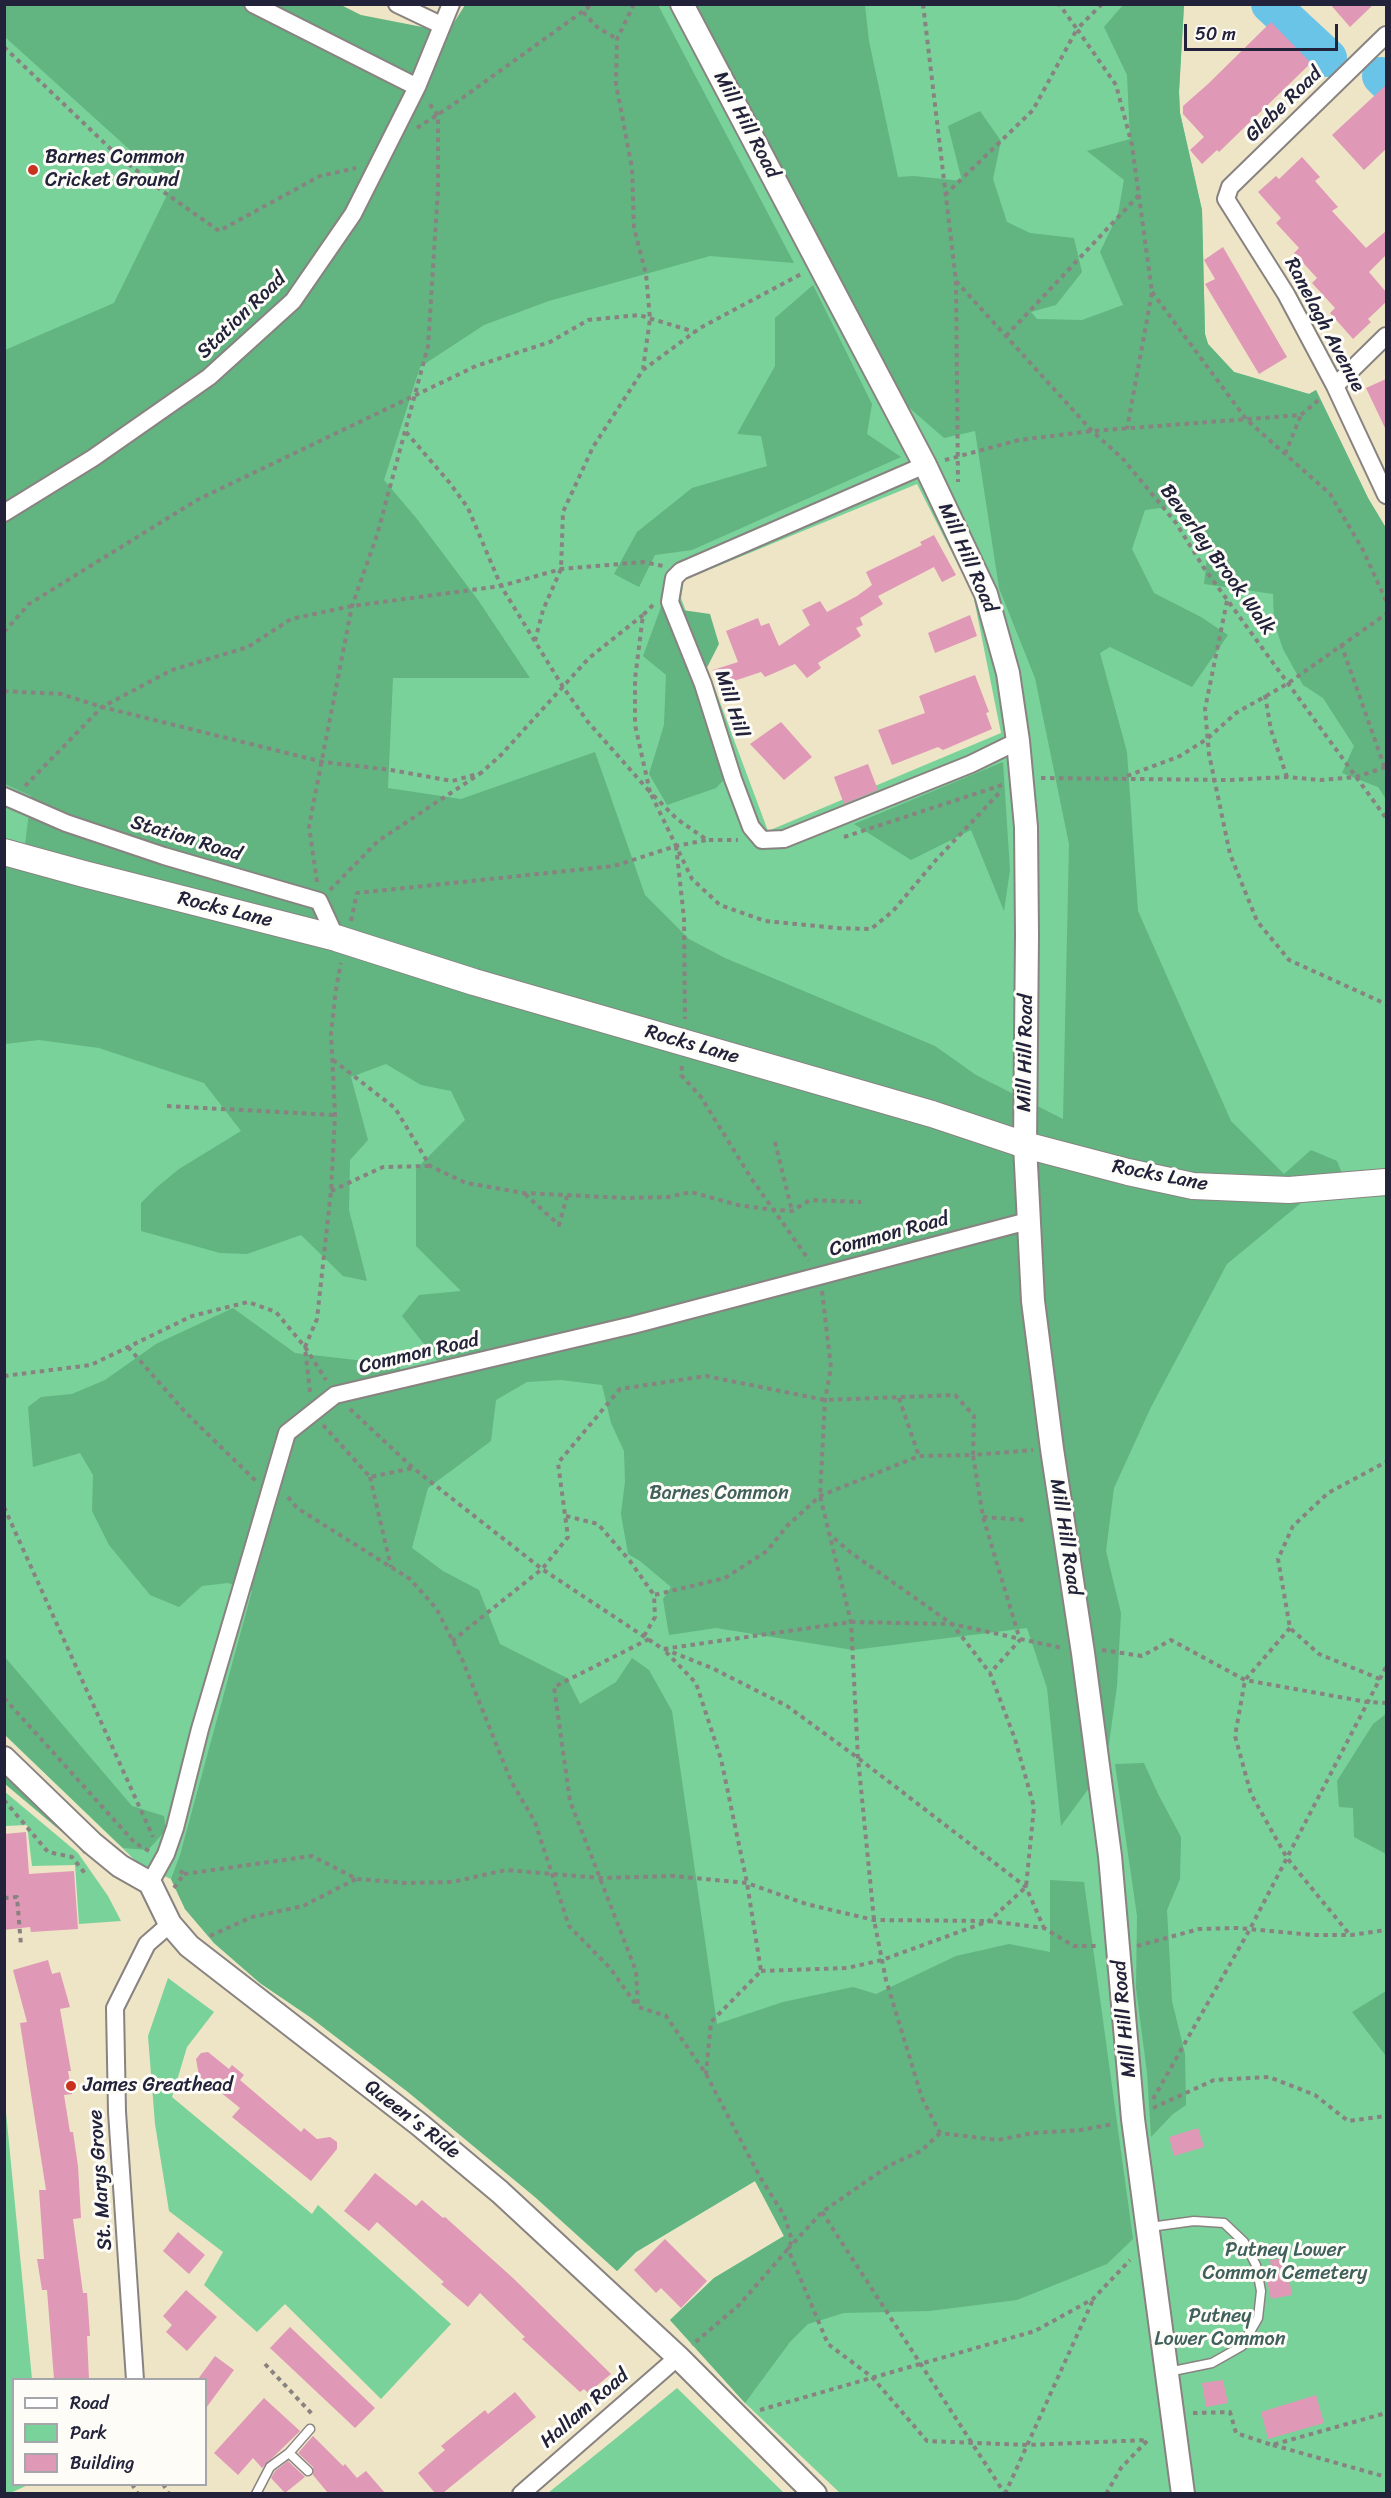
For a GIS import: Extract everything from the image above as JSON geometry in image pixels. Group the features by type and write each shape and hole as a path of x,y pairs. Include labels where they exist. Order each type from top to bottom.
{"main road":[{"name":"Mill Hill Road","path":"682,4 925,465 986,594 1008,673 1018,741 1026,827 1025,1145 1033,1301 1110,1856 1133,2119 1183,2493"},
{"name":"Rocks Lane","path":"4,852 341,940 496,988 932,1114 1025,1145 1193,1186 1289,1190 1386,1182"},
{"path":"4,1758 92,1843 120,1866 150,1883"},
{"name":"Queen's Ride","path":"150,1883 171,1924 189,1946 420,2125 484,2178 555,2241 678,2357 814,2493"}],"street":[{"path":"253,4 417,87"},
{"path":"397,4 441,25"},
{"name":"Station Road","path":"4,513 93,458 209,377 293,301 353,214 417,87 451,4"},
{"name":"Glebe Road","path":"1234,212 1226,199 1230,187 1386,35"},
{"name":"Ranelagh Avenue","path":"1234,212 1286,294 1335,386 1386,495"},
{"path":"1335,386 1386,336"},
{"path":"671,588 674,578 681,571 925,465"},
{"name":"Mill Hill","path":"671,588 670,602 703,684 733,779 751,827 762,840 784,840 971,764 1018,741"},
{"name":"Station Road","path":"8,798 66,823 153,852 319,901"},
{"path":"319,901 341,940"},
{"name":"Common Road","path":"150,1883 175,1828 200,1729 287,1433 335,1395 633,1325 1028,1221"},
{"name":"St. Marys Grove","path":"135,2378 117,2112 115,2008 147,1944 171,1924"},
{"name":"Hallam Road","path":"521,2493 678,2357"}],"lane":[{"path":"1148,2234 1194,2221 1224,2223 1244,2242 1256,2265 1261,2291 1258,2318 1242,2346 1212,2363 1167,2372"},
{"path":"256,2493 270,2467 289,2452 310,2424"},
{"path":"289,2452 308,2471"}],"path":[{"path":"393,132 410,132 438,115 593,4"},
{"path":"634,4 617,39 616,84 632,168 634,228 646,274 650,319 643,370"},
{"path":"923,4 956,281 958,491"},
{"path":"1059,4 1116,86 1132,145 1152,292 1127,429"},
{"path":"945,195 1033,110 1077,29 1102,4"},
{"path":"583,12 597,27 617,39"},
{"path":"4,46 116,154 161,190 219,231 320,176 355,169 363,160"},
{"path":"319,901 309,826 352,606 377,536 428,346 438,190 438,115 417,87"},
{"path":"1006,336 1139,194"},
{"path":"535,641 543,610 561,569 563,513 593,447 643,370 695,332 819,264"},
{"name":"Beverley Brook Walk","path":"956,281 1092,431 1123,459 1176,523 1227,600 1386,818"},
{"path":"1152,292 1246,419 1330,494 1363,550 1386,601"},
{"path":"4,632 28,604 197,500 476,366 550,342 588,320 639,315 695,332"},
{"path":"1285,454 1301,415 1335,386"},
{"path":"925,465 1019,440 1092,431 1301,415"},
{"path":"406,431 468,508 501,586 563,687 588,722 677,819 707,840"},
{"path":"8,798 102,707 172,670 248,647 291,619 352,606 501,586 561,569 644,562 681,571"},
{"path":"319,901 378,842 481,773 589,658 643,615 671,588"},
{"path":"1227,600 1205,709 1213,779 1230,854 1257,921 1289,960 1386,1004"},
{"path":"1123,777 1180,756 1208,739 1236,713 1287,684 1386,614"},
{"path":"643,615 635,679 635,724 650,792 692,879 720,905 765,921 871,929 893,911 936,860 1009,782 833,840"},
{"path":"1022,778 1287,777 1320,780 1356,777 1386,769 1341,644"},
{"path":"4,691 61,694 102,707 322,762 391,770 452,781 481,773"},
{"path":"1265,695 1271,730 1287,777"},
{"path":"391,1567 370,1477 312,1413 305,1347 317,1319 331,1191 335,1115 331,1033 341,940 357,893 615,866 676,846 707,840 739,840 747,844"},
{"path":"332,1060 395,1108 430,1166"},
{"path":"167,1106 335,1115"},
{"path":"776,1142 792,1211"},
{"path":"331,1191 383,1167 430,1166 466,1183 524,1194 626,1198 668,1197 691,1192 738,1205 792,1211 810,1200 861,1202"},
{"path":"524,1194 559,1225 567,1196"},
{"path":"820,1275 831,1368 825,1400 820,1496 851,1622 858,1758 874,1920 882,1960 922,2098 940,2133"},
{"path":"4,1376 91,1365 192,1316 248,1302 276,1312 305,1347 335,1395 413,1468 542,1569 663,1649 696,1683 721,1759 747,1883 761,1971"},
{"path":"128,1347 184,1412 271,1487 297,1508 410,1579 436,1608 462,1659 511,1781 535,1822 569,1926 610,1968 638,2007 666,2016 705,2074 760,2177 784,2215 792,2240 788,2249 828,2344 872,2377 927,2441 1028,2445 1148,2440 1175,2431 1193,2413 1230,2412 1236,2433 1386,2477"},
{"path":"453,1641 542,1569 568,1537 558,1462 620,1389 706,1376 825,1400 955,1395 974,1416 973,1455 983,1517 1020,1640"},
{"path":"899,1398 919,1456"},
{"path":"654,1595 725,1578 767,1551 787,1526 820,1496 919,1456 973,1455 1052,1449"},
{"path":"1380,1679 1319,1654 1290,1628 1278,1559 1293,1526 1328,1493 1386,1462"},
{"path":"370,1477 413,1468"},
{"path":"4,1507 163,1858"},
{"path":"566,1516 598,1524 630,1561 654,1595 655,1617 644,1636"},
{"path":"983,1517 1025,1520"},
{"path":"705,2074 711,2022 761,1971 847,1968 882,1960 989,1921 1026,1887 1034,1807 1015,1739 990,1673 952,1624 850,1552 828,1533"},
{"path":"663,1649 851,1622 952,1624 1083,1653 1104,1650 1142,1656 1171,1640 1245,1680 1367,1702 1386,1703"},
{"path":"1290,1628 1245,1680 1235,1736 1251,1794 1287,1858 1351,1935"},
{"path":"638,2007 636,1971 570,1801 554,1687 649,1639"},
{"path":"990,1673 1020,1640"},
{"path":"663,1649 712,1668 787,1706 1026,1887 1044,1928"},
{"path":"1386,1667 1250,1929 1146,2110 1181,2097 1214,2080 1269,2077 1315,2095 1348,2121 1386,2116"},
{"path":"4,1698 135,1843 163,1858"},
{"path":"4,1800 48,1852 72,1857 87,1876"},
{"path":"184,1874 312,1856 357,1879 406,1883 452,1882 506,1870 600,1878 674,1876 747,1883 806,1904 874,1920 989,1921 1044,1928 1074,1946 1140,1946 1199,1929 1250,1929 1313,1935 1351,1935 1386,1930"},
{"path":"189,1946 252,1917 303,1906 357,1879"},
{"path":"4,1898 17,1897 21,1945"},
{"path":"940,2133 998,2140 1033,2133 1081,2130 1133,2119"},
{"path":"678,2357 740,2305 822,2212 890,2165 921,2151 940,2133"},
{"path":"822,2212 1005,2493"},
{"path":"1005,2493 1094,2300 1148,2234"},
{"path":"736,2417 1035,2331 1094,2300"},
{"path":"265,2364 313,2415 310,2424"},
{"path":"1272,2445 1386,2413"},
{"path":"1106,2493 1121,2468 1148,2440"}],"green space":[{"name":"Barnes Common","path":"5,5 425,108 475,5 1184,5 1180,113 1202,210 1205,334 1208,344 1234,372 1309,394 1316,390 1368,498 1386,528 1386,2493 840,2493 745,2403 670,2320 714,2278 784,2236 755,2181 636,2252 617,2271 535,2197 408,2092 310,2017 260,1983 214,1943 185,1909 171,1879 141,1866 5,1735","holes":["917,484 973,594 1001,733 768,831 681,598 684,580"]},
{"name":"Barnes Common","path":"5,5 341,5 361,15 448,32 465,5 658,5 794,263 710,256 549,301 484,325 420,367 384,480 417,519 478,600 530,678 393,678 388,788 461,799 595,752 645,895 689,939 725,958 935,1046 976,1075 1063,1119 1069,844 1035,678 999,588 975,431 944,438 905,404 694,5 865,5 869,41 898,177 914,176 962,181 948,126 980,111 1001,141 993,179 1007,222 1030,233 1074,238 1082,272 1056,305 1031,312 1037,319 1082,320 1123,305 1100,252 1118,214 1124,180 1087,151 1130,139 1127,75 1104,27 1123,5 1184,5 1180,113 1202,210 1205,334 1208,344 1234,372 1309,394 1316,390 1368,498 1386,528 1386,799 1378,787 1342,773 1354,746 1323,698 1303,685 1283,649 1274,622 1273,594 1204,584 1208,549 1192,518 1175,506 1145,510 1132,549 1154,593 1201,617 1228,635 1192,687 1110,647 1100,653 1127,752 1138,911 1231,1121 1284,1174 1311,1150 1337,1161 1344,1178 1307,1198 1227,1264 1151,1407 1114,1488 1106,1551 1121,1613 1117,1686 1106,1765 1061,1826 1047,1688 1027,1628 853,1650 716,1628 669,1635 663,1599 671,1587 628,1554 621,1514 625,1482 624,1451 611,1423 602,1385 561,1380 527,1382 496,1400 491,1441 428,1488 412,1548 443,1571 479,1590 500,1644 567,1678 580,1704 616,1682 632,1658 649,1670 672,1711 717,2024 783,2002 853,1987 876,1994 956,1956 1009,1944 1050,1952 1050,1880 1084,1882 1133,2239 1107,2264 1017,2300 929,2311 844,2313 808,2324 790,2342 745,2403 670,2320 714,2278 784,2236 755,2181 636,2252 617,2271 535,2197 408,2092 310,2017 260,1983 214,1943 185,1909 171,1879 180,1855 252,1591 228,1583 202,1586 179,1607 150,1595 109,1545 92,1511 93,1475 80,1453 33,1467 28,1407 41,1397 72,1394 105,1380 156,1344 233,1308 295,1353 399,1365 405,1388 450,1377 402,1316 419,1295 461,1291 416,1246 416,1169 465,1120 451,1091 421,1085 386,1064 351,1077 368,1140 350,1160 349,1210 367,1281 343,1276 301,1235 247,1254 220,1253 141,1231 141,1203 156,1188 179,1169 241,1131 204,1083 99,1048 39,1040 5,1044 4,864 22,869 31,796 5,784 5,350 114,303 171,187 5,37"},
{"path":"813,285 872,404 867,434 901,457 692,550 655,555 639,587 614,574 637,532 692,488 767,466 761,436 737,434 775,366 775,318"},
{"path":"661,607 710,614 719,644 696,689 735,768 716,788 667,805 649,774 664,725 666,675 643,656"},
{"path":"1003,762 1010,870 1004,911 971,830 911,860 854,824"},
{"path":"4,1656 132,1806 164,1816 166,1830 148,1850 123,1848 5,1735"},
{"path":"1386,1714 1386,1854 1354,1837 1353,1808 1339,1807 1337,1781 1373,1724"},
{"path":"1144,1763 1181,1837 1180,1879 1167,1910 1172,2001 1185,2054 1186,2105 1173,2114 1151,2137 1147,2073 1136,1988 1137,1916 1115,1764"},
{"path":"4,1771 85,1852 84,1854 75,1843 5,1784"},
{"path":"4,1791 78,1853 108,1896 121,1921 79,1924 75,1865 32,1866 27,1825 5,1826"},
{"path":"168,1978 214,2012 187,2047 172,2097 312,2214 318,2205 451,2324 381,2399 285,2304 257,2332 204,2285 223,2252 169,2211 155,2124 148,2036"},
{"path":"1386,1991 1386,2056 1352,2012"},
{"path":"4,2092 32,2378 12,2378 12,2486 26,2486 8,2494 4,2493"},
{"path":"677,2388 784,2493 548,2493 615,2439"}],"building":[{"path":"1330,4 1374,4 1350,27"},
{"path":"1271,22 1311,63 1219,152 1217,150 1202,164 1190,150 1204,137 1183,114 1183,106"},
{"path":"1386,85 1386,149 1364,170 1332,135"},
{"path":"1302,157 1320,177 1315,181 1338,207 1332,211 1366,248 1386,231 1386,255 1369,272 1386,292 1386,302 1368,319 1371,322 1353,339 1330,313 1335,308 1312,283 1317,278 1294,253 1299,248 1276,223 1281,218 1258,192 1276,176 1279,179"},
{"path":"1223,247 1287,357 1259,374 1205,284 1215,279 1204,260"},
{"path":"1386,379 1386,430 1366,388"},
{"path":"934,535 956,575 942,582 934,567 878,596 883,604 860,618 863,625 856,628 861,636 818,663 821,668 807,678 795,664 765,677 761,672 719,686 713,670 738,662 726,631 758,618 761,626 769,623 779,646 810,625 802,610 820,601 827,612 857,596 872,585 866,572 922,545 920,542"},
{"path":"970,615 977,636 935,653 928,633"},
{"path":"975,675 989,712 986,713 992,729 943,750 938,747 892,765 878,730 925,713 919,696"},
{"path":"781,722 812,757 784,780 750,744"},
{"path":"868,764 878,790 844,804 834,777"},
{"path":"26,1832 29,1874 74,1871 78,1929 31,1932 30,1927 4,1930 4,1834"},
{"path":"48,1960 52,1974 60,1972 70,2007 60,2009 71,2071 68,2071 72,2094 64,2095 78,2166 81,2218 73,2219 83,2293 87,2293 90,2336 87,2336 89,2378 54,2378 47,2290 42,2290 37,2259 44,2259 39,2190 46,2190 20,2023 27,2022 13,1970"},
{"path":"208,2052 229,2069 232,2065 244,2075 240,2080 301,2132 304,2128 317,2139 330,2137 337,2142 337,2149 311,2181 232,2117 240,2108 209,2083 202,2092 196,2059 201,2053"},
{"path":"1198,2128 1204,2147 1174,2156 1169,2137"},
{"path":"375,2173 416,2206 422,2200 443,2218 445,2217 513,2278 611,2374 588,2393 584,2389 580,2392 522,2339 525,2337 480,2293 468,2307 441,2284 444,2282 377,2222 369,2231 344,2211"},
{"path":"178,2232 205,2255 189,2274 163,2251"},
{"path":"665,2239 707,2281 681,2308 661,2288 656,2293 634,2270"},
{"path":"1285,2258 1292,2295 1271,2299 1266,2276 1272,2275 1270,2260"},
{"path":"186,2290 217,2317 187,2351 166,2332 172,2325 163,2316"},
{"path":"290,2327 375,2408 355,2428 270,2348"},
{"path":"215,2356 234,2370 207,2407 207,2378 199,2378"},
{"path":"1223,2380 1228,2403 1206,2407 1202,2383"},
{"path":"515,2392 536,2417 443,2493 435,2493 418,2473 445,2450 441,2446 485,2410 488,2414"},
{"path":"1316,2395 1324,2423 1268,2439 1261,2412"},
{"path":"264,2398 300,2431 262,2468 253,2458 238,2475 214,2453"},
{"path":"313,2436 343,2466 345,2464 357,2478 366,2471 385,2493 328,2493 313,2475 313,2467 298,2453"},
{"path":"288,2461 305,2477 285,2493 271,2478 275,2471"}],"waterway":[{"path":"1270,4 1328,58"},
{"path":"1381,76 1386,81"}],"place":[{"name":"Barnes Common Cricket Ground","path":"33,170"},
{"name":"James Greathead","path":"71,2086"}],"park label":[{"name":"Putney Lower Common Cemetery","path":"1285,2262"},
{"name":"Putney Lower Common","path":"1220,2328"}]}
